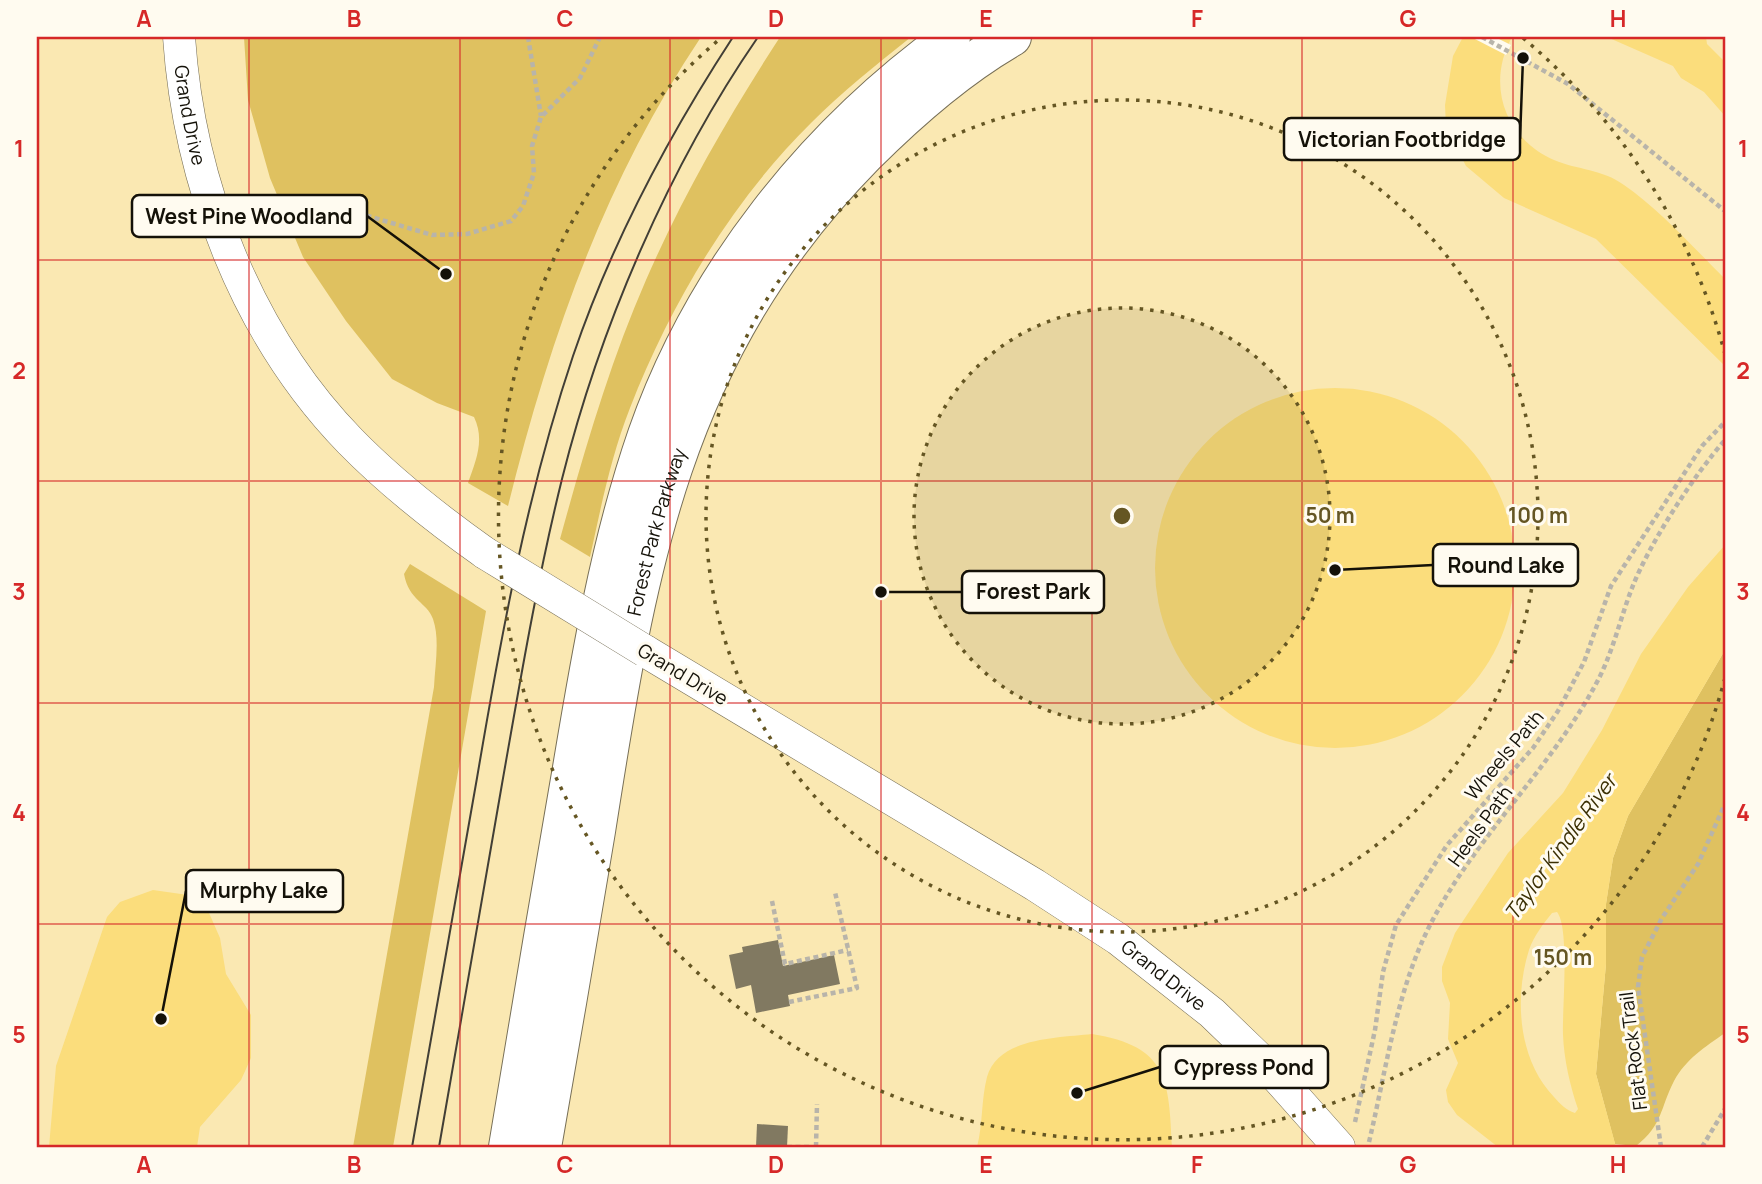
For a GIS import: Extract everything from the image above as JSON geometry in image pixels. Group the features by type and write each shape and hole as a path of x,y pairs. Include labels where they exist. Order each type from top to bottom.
{"main road":[{"name":"Forest Park Parkway","path":"508,1147 588,672 618,532 648,432 669,383 719,287 778,201 809,163 886,86 951,37"},
{"name":"Forest Park Parkway","path":"542,1147 636,599 663,496 685,429 716,360 752,294 795,234 842,179 887,134 942,86 1012,37"}],"street":[{"name":"Grand Drive","path":"179,37 190,127 205,184 225,244 250,297 279,350 348,439 403,491 485,553 1024,878 1118,939 1212,1013 1268,1066 1354,1138"}],"path":[{"path":"267,226 329,211 348,210 432,235 467,234 511,221 523,206 534,173 532,146 541,117 528,37"},
{"path":"541,117 580,78 600,37"},
{"path":"1482,37 1541,68 1598,106 1725,211"},
{"name":"Wheels Path","path":"1354,1138 1375,1030 1385,960 1396,925 1447,845 1533,748 1558,712 1584,662 1611,586 1702,446 1725,422"},
{"name":"Heels Path","path":"1354,1138 1429,928 1499,821 1556,751 1610,653 1644,561 1693,480 1725,440"},
{"name":"Flat Rock Trail","path":"1661,1147 1638,987 1642,957 1662,918 1698,864 1725,804"},
{"path":"789,1002 857,988 835,892"},
{"path":"772,901 785,964 848,950"},
{"path":"816,1147 817,1104"},
{"path":"1702,1147 1725,1110"},
{"path":"787,1147 810,1147"}],"shaded area":[{"path":"37,37 1725,37 1725,1147 37,1147"},
{"path":"244,37 701,37 636,148 584,263 542,382 508,506 468,483 479,442 474,417 437,403 392,379 346,321 303,257 270,178 248,100"},
{"path":"780,37 911,37 811,123 755,186 706,256 664,331 623,426 590,557 560,539 609,375 646,280 691,186"},
{"path":"410,564 486,611 393,1147 353,1147 434,687 435,627 430,613 406,583 404,574"},
{"path":"1725,650 1725,1033 1684,1066 1669,1091 1660,1116 1645,1138 1636,1146 1615,1144 1596,1074 1606,964 1606,904 1613,858 1628,816"}],"water":[{"path":"1463,37 1512,37 1504,55 1501,91 1504,108 1523,138 1554,160 1607,176 1637,194 1725,279 1725,366 1596,239 1504,198 1466,166 1446,127 1445,105 1453,56"},
{"path":"1607,37 1706,37 1707,44 1725,62 1725,116 1704,92 1681,78 1673,66"},
{"path":"1335,388 1370,391 1404,402 1435,418 1462,441 1485,468 1501,499 1512,533 1515,568 1512,603 1501,637 1485,668 1462,695 1435,718 1404,734 1370,745 1335,748 1300,745 1266,734 1235,718 1208,695 1185,668 1169,637 1158,603 1155,568 1158,533 1169,499 1185,468 1208,441 1235,418 1266,402 1300,391"},
{"name":"Taylor Kindle River","path":"1725,545 1725,650 1628,816 1613,858 1606,904 1606,964 1596,1074 1616,1147 1498,1147 1457,1115 1448,1102 1446,1090 1458,1063 1448,1039 1450,1003 1442,981 1442,967 1455,933 1508,853 1563,793 1602,730 1641,654 1688,587","holes":["1557,912 1561,921 1564,951 1564,1044 1578,1109 1575,1113 1556,1100 1542,1082 1526,1047 1522,1027 1522,988 1529,950 1552,913"]},
{"path":"153,890 188,895 206,906 220,938 226,974 251,1015 251,1058 241,1080 200,1127 197,1147 49,1147 56,1066 107,917 120,902"},
{"path":"1092,1034 1136,1047 1150,1057 1165,1085 1172,1147 977,1147 987,1077 993,1064 1003,1054 1031,1042"}],"pier":[{"path":"1471,37 1495,37 1511,45 1506,55"}],"building":[{"path":"778,940 783,966 834,955 840,984 788,995 790,1006 756,1013 751,985 736,989 729,955 743,952 742,947"},
{"path":"757,1124 788,1126 787,1147 756,1147"}],"tram line":[{"path":"412,1147 506,618 529,512 557,408 588,314 623,232 664,151 733,37"},
{"path":"439,1147 529,631 553,517 578,422 617,306 667,193 695,139 758,37"}],"place":[{"name":"Victorian Footbridge","path":"1523,58"},
{"name":"West Pine Woodland","path":"446,274"},
{"name":"Round Lake","path":"1335,570"},
{"name":"Forest Park","path":"881,592"},
{"name":"Murphy Lake","path":"161,1019"},
{"name":"Cypress Pond","path":"1077,1093"}]}
